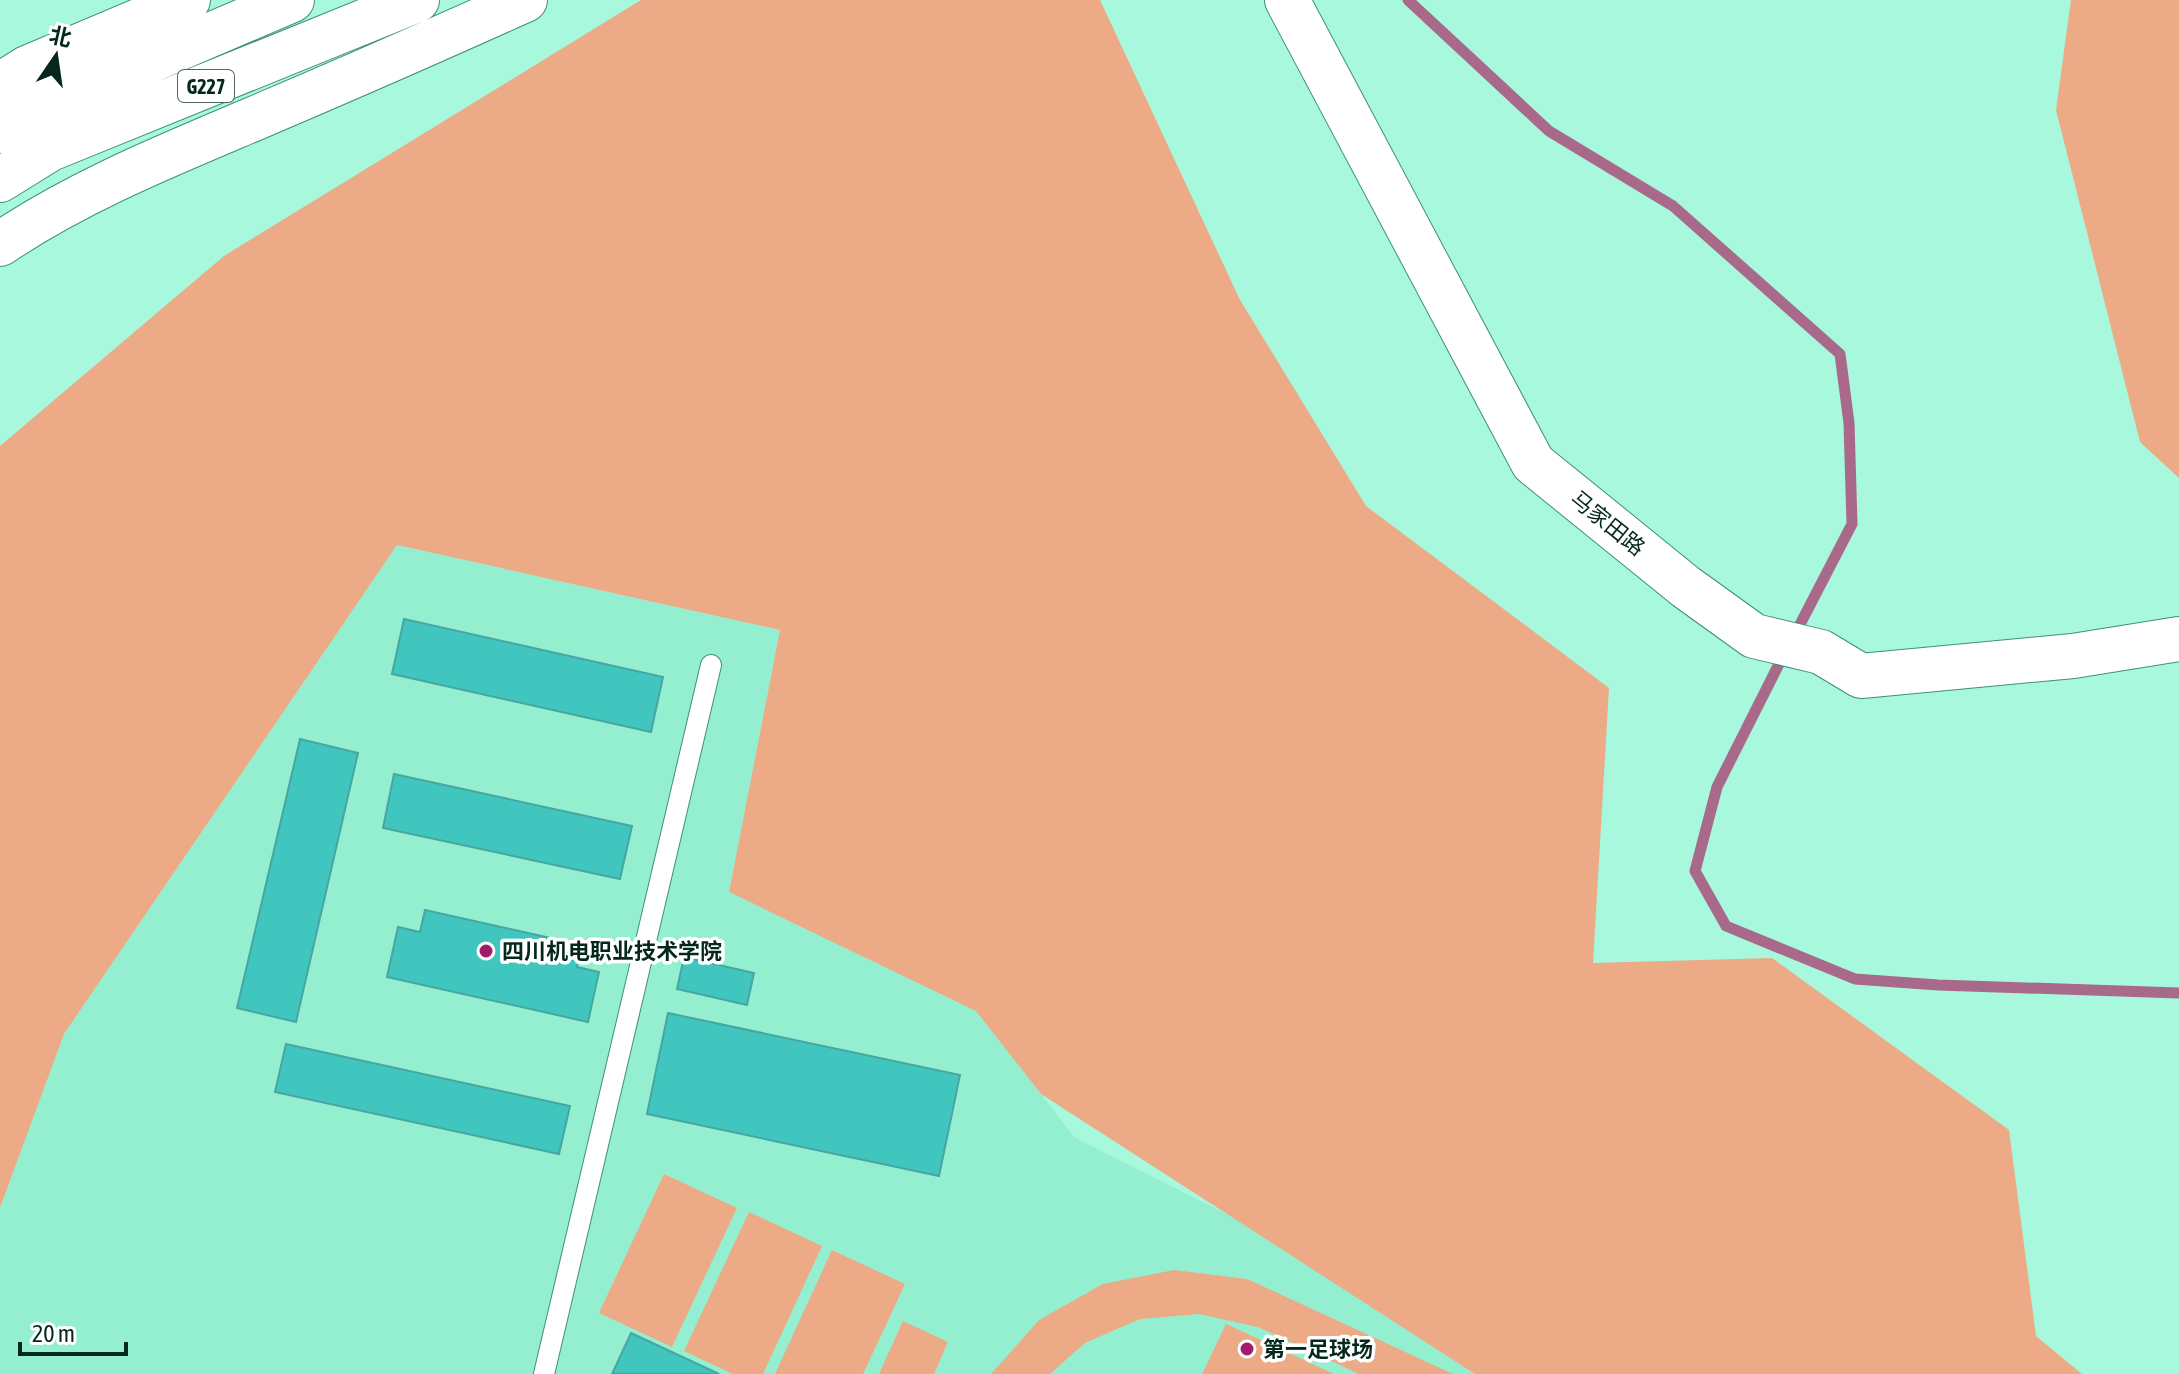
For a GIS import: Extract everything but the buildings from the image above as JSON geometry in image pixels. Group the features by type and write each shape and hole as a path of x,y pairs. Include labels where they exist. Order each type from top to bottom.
{"main road":[{"path":"0,85 27,68 188,0"},
{"name":"G227","path":"0,131 28,113 292,0"},
{"name":"G227","path":"0,180 50,149 417,0"},
{"path":"0,244 32,222 168,156 525,0"},
{"name":"马家田路","path":"1287,0 1533,463 1686,587 1754,636 1821,652 1861,676 2073,656 2179,639"}],"lane":[{"path":"544,1374 711,665"}],"shaded area":[{"path":"641,0 1100,0 1240,300 1366,506 1609,688 1593,963 1772,958 2009,1130 2036,1336 2082,1374 1475,1374 1041,1094 976,1011 729,892 780,630 397,545 64,1034 0,1208 0,446 224,256"},
{"path":"2071,0 2179,0 2179,478 2140,442 2056,110"},
{"name":"四川机电职业技术学院","path":"397,545 780,630 729,892 977,1011 1074,1137 1492,1348 1519,1374 0,1374 0,1208 64,1034"},
{"path":"664,1174 737,1208 672,1347 599,1313"},
{"path":"749,1212 822,1246 763,1374 733,1374 684,1351"},
{"path":"832,1250 905,1284 863,1374 775,1374"},
{"path":"1174,1270 1247,1279 1453,1374 1359,1374 1258,1327 1199,1314 1140,1319 1085,1343 1050,1374 991,1374 1039,1320 1103,1284"},
{"path":"903,1321 948,1342 934,1374 879,1374"},
{"name":"第一足球场","path":"1226,1324 1334,1374 1202,1374"}],"waterway":[{"path":"1408,0 1549,131 1673,206 1840,354 1849,423 1852,524 1794,636"},
{"path":"1784,654 1717,787 1695,871 1726,926 1855,979 1938,985 2179,993"}],"place":[{"name":"四川机电职业技术学院","path":"486,951"},
{"name":"第一足球场","path":"1247,1349"}]}
